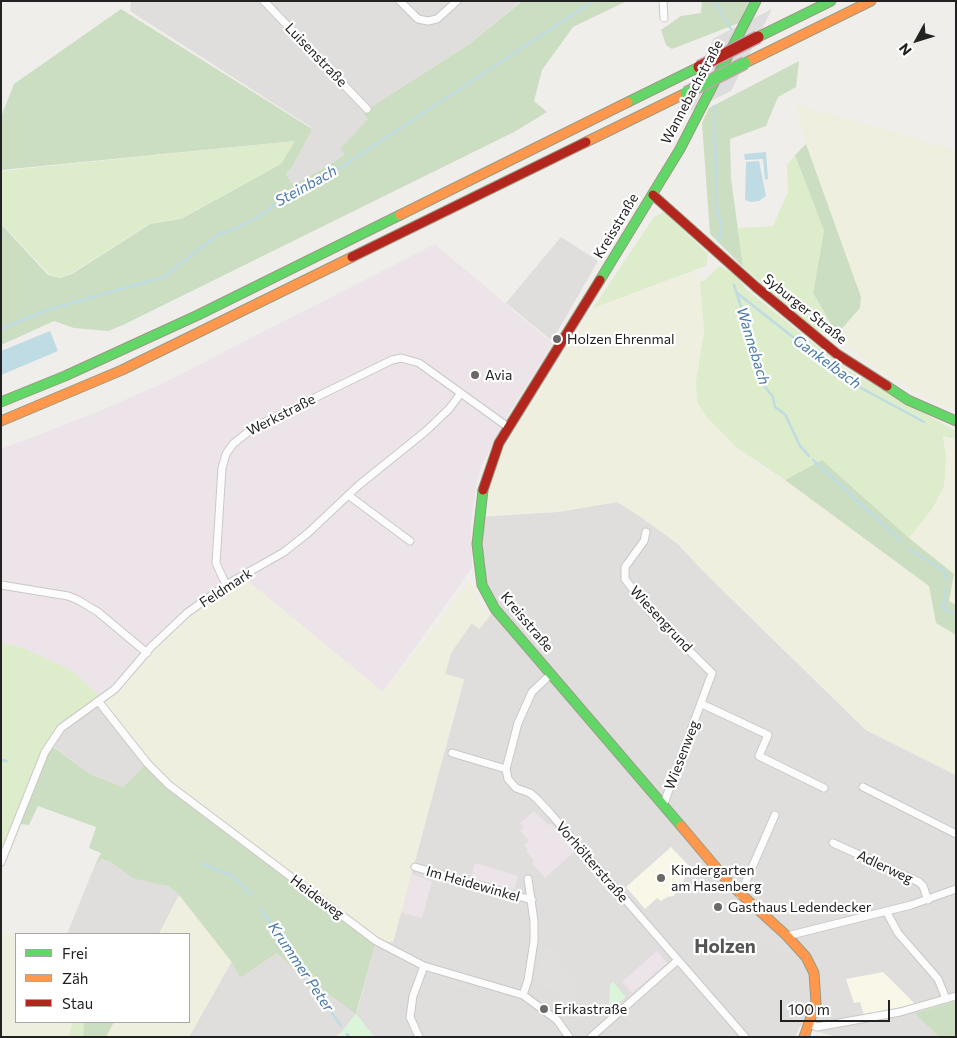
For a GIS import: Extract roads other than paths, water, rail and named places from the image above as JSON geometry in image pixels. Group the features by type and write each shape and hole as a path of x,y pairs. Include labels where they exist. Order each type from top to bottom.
{"main road":[{"name":"Wannebachstraße","path":"653,195 680,149 756,1"},
{"path":"1,402 65,376 198,315 831,1"},
{"path":"1,421 114,373 197,334 871,2"},
{"name":"Syburger Straße","path":"653,195 756,288 837,354 908,400 956,421"},
{"name":"Kreisstraße","path":"653,195 508,427 492,457 484,483 479,517 479,566 482,585 490,603 740,895 787,936 806,957 814,973 816,1003 804,1037"}],"street":[{"name":"Luisenstraße","path":"264,1 367,109"},
{"path":"400,1 418,20 428,21 437,19 457,1"},
{"path":"663,1 664,18"},
{"name":"Werkstraße","path":"226,585 216,564 222,468 226,454 244,433 392,360 411,359 461,393"},
{"path":"461,393 508,427"},
{"name":"Feldmark","path":"1,862 50,744 68,722 99,702 130,675 146,653 187,613 226,585 296,544 348,495 426,431 450,409 461,393"},
{"path":"348,495 410,541"},
{"name":"Wiesengrund","path":"646,532 644,540 625,567 625,579 652,614 710,669 711,679 702,704"},
{"path":"1,585 68,596 78,600 98,612 146,653"},
{"path":"452,753 506,769 518,723 524,708 532,692 551,674"},
{"name":"Heideweg","path":"99,702 147,763 191,804 376,941 424,966 523,995 557,1020 569,1037"},
{"path":"702,704 768,735 759,756 824,788"},
{"name":"Wiesenweg","path":"663,806 702,704"},
{"name":"Vorhölterstraße","path":"506,769 512,785 537,799 745,1037"},
{"path":"863,787 956,834"},
{"path":"740,895 775,815"},
{"name":"Adlerweg","path":"833,843 919,882 923,886 928,900"},
{"name":"Im Heidewinkel","path":"415,867 532,900"},
{"path":"523,995 528,980 534,941 532,900 528,879"},
{"path":"787,936 886,912 928,900 956,889"},
{"path":"886,912 898,934 938,979 946,999"},
{"path":"591,1037 678,960"},
{"path":"419,1037 410,1017 413,996 424,966"},
{"path":"810,1024 817,1027 900,1012 956,996"}],"water":[{"path":"766,152 768,179 765,180 763,159 745,160 744,154"},
{"path":"759,161 766,196 759,201 751,202 745,200 746,162"},
{"path":"50,331 58,351 1,375 1,351"}],"waterway":[{"name":"Steinbach","path":"1,329 50,309 164,277 217,235 237,228 261,215 288,195 323,179 593,1"},
{"name":"Wannebach","path":"715,1 731,29"},
{"name":"Wannebach","path":"714,106 717,211 721,223 719,240"},
{"name":"Wannebach","path":"734,285 750,334 754,339 753,350 760,359 762,383 773,397 775,407 785,414 800,446 809,456"},
{"name":"Gankelbach","path":"737,293 850,382 924,422"},
{"name":"Wannebach","path":"813,460 901,541"},
{"name":"Wannebach","path":"908,548 944,571 947,580"},
{"name":"Wannebach","path":"946,588 943,608 956,615"},
{"name":"Krummer Peter","path":"1,760 7,761"},
{"name":"Krummer Peter","path":"203,864 233,876 251,894"},
{"name":"Krummer Peter","path":"260,908 341,1026"}],"place":[{"name":"Holzen Ehrenmal","path":"557,339"},
{"name":"Avia","path":"475,375"},
{"name":"Kindergarten am Hasenberg","path":"661,878"},
{"name":"Gasthaus Ledendecker","path":"718,907"},
{"name":"Erikastraße","path":"544,1009"}],"district":[{"name":"Holzen","path":"725,947"}]}
